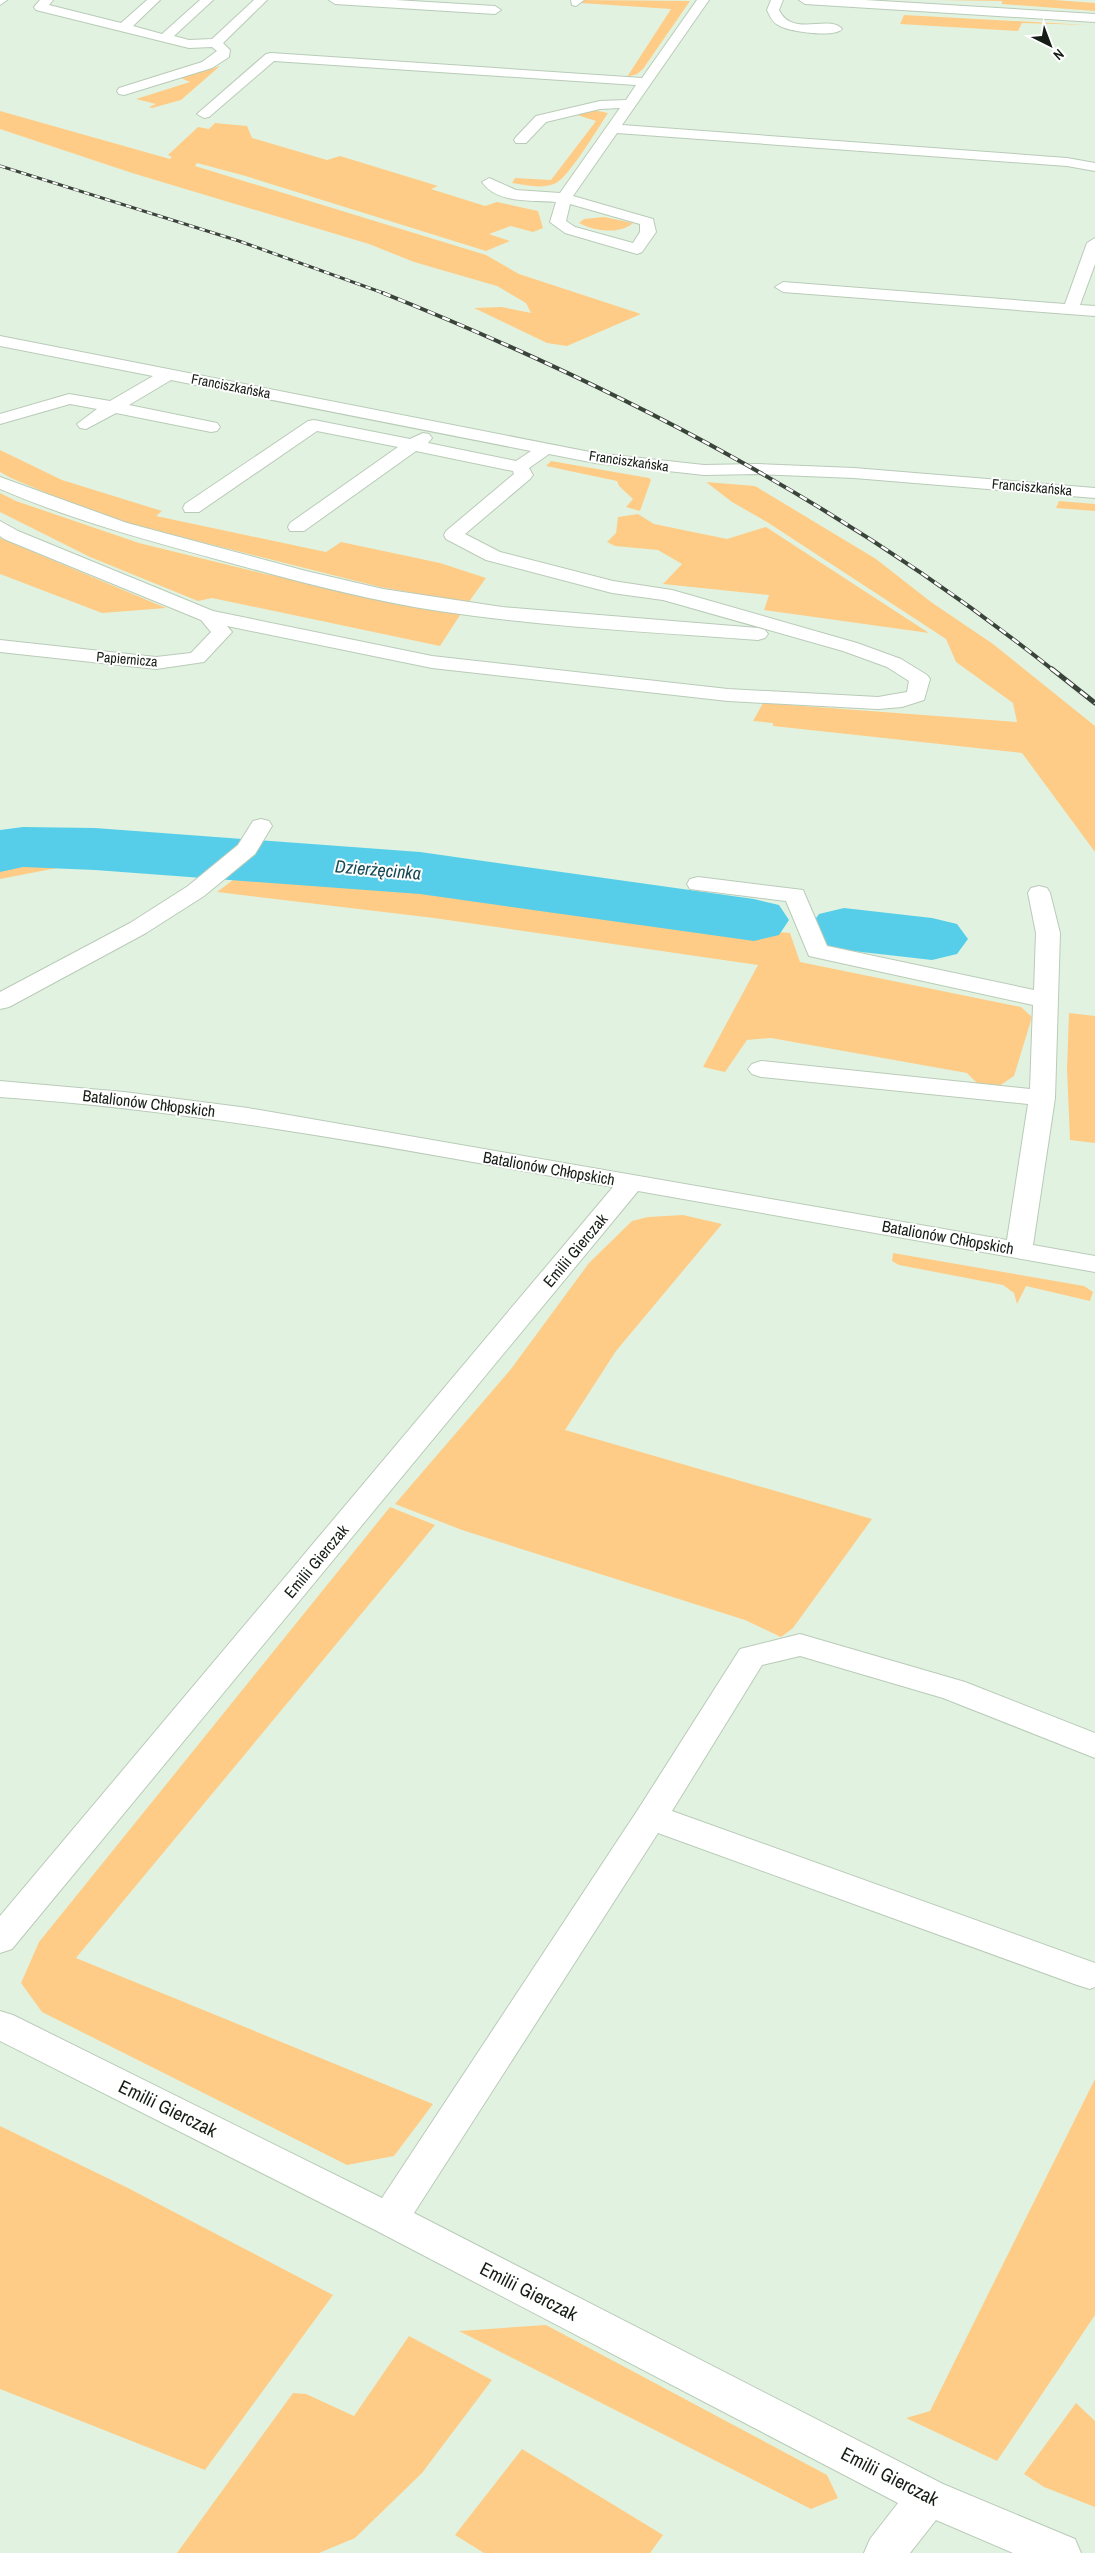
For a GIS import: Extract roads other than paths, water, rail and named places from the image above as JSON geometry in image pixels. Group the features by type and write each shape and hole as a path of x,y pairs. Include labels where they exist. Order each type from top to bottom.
{"street":[{"path":"47,0 40,7 196,45 215,43 261,0"},
{"path":"123,28 154,0"},
{"path":"165,38 207,0"},
{"path":"335,0 495,10"},
{"path":"483,25 504,0"},
{"path":"489,182 498,191 526,197 564,198 648,222 648,232 637,249 570,230 558,222 564,198 703,0"},
{"path":"777,0 773,10 777,20 782,23 836,29"},
{"path":"806,0 1095,18"},
{"path":"80,17 94,6"},
{"path":"124,91 213,62 224,54 224,50 215,43"},
{"path":"204,114 271,57 645,82"},
{"path":"521,140 541,119 600,105 629,104"},
{"path":"612,128 1067,162 1095,168"},
{"path":"1071,309 1095,244"},
{"path":"783,287 1095,311"},
{"name":"Franciszkańska","path":"0,341 438,428 651,466 704,470 757,469 854,473 1095,493"},
{"name":"Franciszkańska","path":"86,424 169,374"},
{"path":"0,419 69,399 211,427"},
{"path":"192,508 342,408"},
{"path":"0,528 11,535 208,616 432,662 728,695 878,703 902,701 917,696 920,679 894,662 850,647 664,594 612,587 493,556 453,535 524,475 519,467 314,425"},
{"path":"298,527 438,428"},
{"path":"519,467 546,448"},
{"path":"0,482 46,504 126,530 281,571 396,596 464,609 814,638"},
{"name":"Papiernicza","path":"0,646 156,663 197,658 222,632 208,616"},
{"path":"0,1002 138,928 196,892 248,849 261,826"},
{"path":"698,884 795,895 817,951 1046,1000"},
{"path":"1019,1249 1042,1098 1046,1000 1045,960 1048,933 1039,893"},
{"path":"761,1069 1042,1098"},
{"name":"Batalionów Chłopskich","path":"0,1089 76,1093 156,1102 631,1182 1019,1249 1095,1264"},
{"name":"Emilii Gierczak","path":"0,1940 631,1182"},
{"path":"389,2218 651,1817 751,1657 800,1645 954,1690 1095,1746"},
{"path":"651,1817 1090,1975"},
{"name":"Emilii Gierczak","path":"0,2025 389,2218 928,2497 1060,2553"},
{"path":"885,2553 928,2497"}],"waterway":[{"name":"Dzierżęcinka","path":"0,851 23,847 95,849 420,873 754,920"},
{"name":"Dzierżęcinka","path":"844,929 932,939"}],"railway":[{"path":"0,166 239,241 386,294"},
{"path":"383,293 473,330 561,370 647,412 732,457 815,505 896,556 975,611 1053,670"},
{"path":"1052,669 1095,703"}]}
